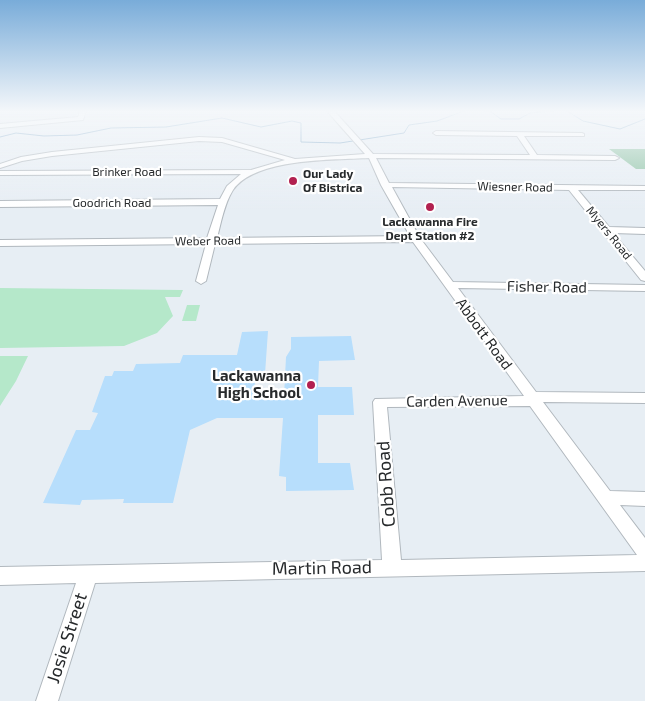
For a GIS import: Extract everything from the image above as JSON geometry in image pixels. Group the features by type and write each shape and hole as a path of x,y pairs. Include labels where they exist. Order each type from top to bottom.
{"street":[{"path":"0,166 52,154 153,144"},
{"path":"235,144 295,161"},
{"name":"Abbott Road","path":"359,144 371,156 385,185 416,239 645,552"},
{"path":"525,144 535,158"},
{"path":"202,281 224,202 231,187 253,172 295,161 371,156 615,158"},
{"name":"Brinker Road","path":"0,173 253,172"},
{"name":"Wiesner Road","path":"385,185 645,188"},
{"name":"Myers Road","path":"572,188 645,278"},
{"name":"Goodrich Road","path":"0,204 224,202"},
{"path":"606,230 645,231"},
{"name":"Weber Road","path":"0,243 416,239"},
{"name":"Fisher Road","path":"449,285 645,288"},
{"name":"Carden Avenue","path":"380,402 645,398"},
{"name":"Cobb Road","path":"380,402 392,567"},
{"path":"605,498 645,499"},
{"name":"Martin Road","path":"0,576 645,563"},
{"name":"Josie Street","path":"47,701 88,574"}],"green space":[{"path":"609,149 645,149 645,169 636,169"},
{"path":"0,288 183,290 180,297 165,297 173,316 157,333 124,346 0,348"},
{"path":"187,305 200,305 196,321 182,321"},
{"path":"0,356 28,356 16,381 0,406"}],"building":[{"name":"Lackawanna High School","path":"268,331 265,374 256,375 253,396 284,396 286,357 291,349 291,337 351,336 355,360 319,361 318,387 352,387 354,415 318,415 318,463 350,463 354,490 286,491 286,477 279,476 283,418 217,418 190,430 173,503 123,503 124,499 82,500 80,505 43,503 76,430 90,430 98,413 92,412 105,376 112,376 114,371 133,371 136,364 180,363 183,355 237,355 242,332"}],"place":[{"name":"Our Lady Of Bistrica","path":"293,181"},
{"name":"Lackawanna Fire Dept Station #2","path":"430,207"},
{"name":"Lackawanna High School","path":"311,385"}]}
